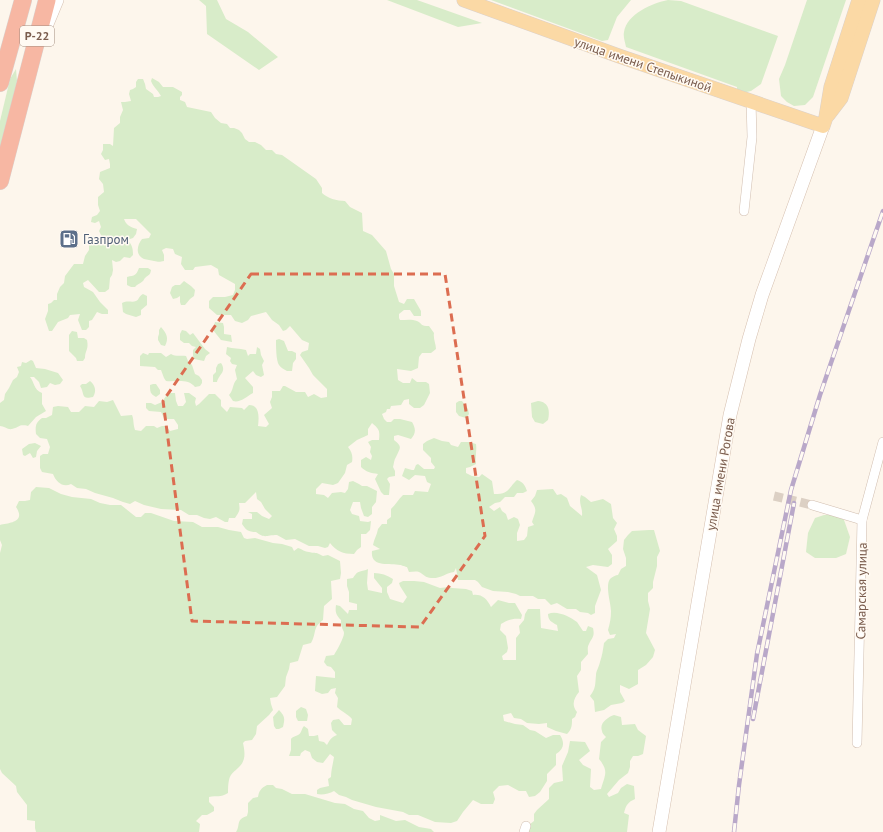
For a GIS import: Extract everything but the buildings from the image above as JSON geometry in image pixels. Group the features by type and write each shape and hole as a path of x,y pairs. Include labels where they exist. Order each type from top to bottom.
{"highway":[{"name":"Р-22","path":"0,83 23,0"},
{"name":"Р-22","path":"0,182 46,0"}],"main road":[{"name":"Р-22","path":"0,75 18,0"},
{"path":"28,72 57,0"},
{"name":"улица имени Степыкиной","path":"464,0 750,101 825,121"},
{"path":"825,121 831,88 859,0"},
{"path":"825,121 841,98 873,0"},
{"name":"улица имени Рогова","path":"658,832 730,415 749,339 762,295 825,121"}],"street":[{"path":"744,211 752,137 750,101"},
{"name":"Самарская улица","path":"857,743 862,520 883,442"},
{"path":"812,505 862,520"}],"highlighted area":[{"path":"251,274 445,274 485,536 420,627 192,621 163,401"}],"green space":[{"path":"199,0 217,0 226,19 248,32 278,57 259,70 207,34 206,6"},
{"path":"387,0 417,0 482,23 458,27"},
{"path":"491,0 631,0 617,17 608,40 602,41"},
{"path":"668,0 681,1 778,36 761,84 751,91 742,93 737,92 737,87 626,47 624,32 630,20 641,10"},
{"path":"807,0 846,0 813,97 805,105 794,106 781,96 779,79"},
{"path":"16,69 17,81 0,153 0,121 10,79"},
{"path":"152,78 159,82 163,87 173,87 182,92 180,100 185,102 187,107 211,112 221,123 227,124 230,128 239,130 249,142 255,142 266,150 272,150 276,154 282,155 316,179 322,188 322,193 324,195 332,199 345,201 350,207 362,213 363,231 372,235 386,251 394,274 394,286 399,302 404,304 407,299 414,299 421,311 421,316 414,316 410,310 404,310 399,314 400,320 417,321 423,325 429,326 434,333 436,349 431,353 422,353 419,357 418,368 411,371 397,369 398,380 403,383 410,383 412,378 417,382 426,382 429,384 430,393 424,405 420,408 414,408 409,404 409,399 404,400 401,405 391,406 390,409 387,409 386,412 382,414 387,422 391,422 394,419 400,419 412,422 415,429 415,433 411,439 398,435 394,436 394,440 399,444 400,448 393,467 395,476 387,479 390,484 389,495 384,495 381,492 375,479 378,474 369,472 361,467 361,460 366,457 371,460 371,447 368,442 372,440 379,440 378,430 372,423 368,429 368,435 357,440 348,447 352,454 352,462 347,465 345,473 338,483 333,485 322,483 316,489 316,494 324,495 328,498 332,493 345,493 348,489 349,482 353,481 377,491 376,502 372,507 372,514 368,517 364,516 360,502 353,502 350,510 352,514 359,516 360,521 371,521 370,530 366,534 361,534 361,547 354,554 340,552 330,543 328,547 325,548 309,546 295,539 286,540 277,535 264,536 256,532 251,532 242,524 243,519 252,519 252,514 248,512 257,512 269,519 272,516 257,499 256,492 245,503 239,503 240,507 235,518 229,518 228,522 225,522 216,517 210,519 204,518 197,515 189,515 181,510 161,509 135,501 130,504 86,489 77,488 71,484 63,485 56,480 53,474 42,472 40,468 40,456 43,454 48,454 50,447 47,439 40,438 36,434 36,426 38,421 42,418 52,415 53,407 68,407 71,412 79,412 85,406 94,407 99,401 107,402 113,400 121,416 132,415 135,430 141,431 146,426 154,426 157,428 166,426 170,431 178,429 178,425 174,419 164,418 161,412 149,411 146,408 146,403 155,405 162,402 168,393 175,393 178,406 183,406 186,402 184,393 189,393 196,398 196,406 209,394 215,394 221,400 221,406 227,412 230,407 242,408 244,410 249,405 253,406 258,412 258,426 266,427 269,424 264,415 272,408 270,402 272,391 280,391 283,386 285,386 296,392 305,392 308,397 314,394 321,398 327,397 327,389 313,375 300,355 302,352 308,350 309,343 302,340 290,326 283,331 266,312 251,316 248,320 242,323 235,321 231,315 217,315 209,308 209,301 213,297 233,295 235,284 219,275 218,269 211,265 195,267 193,270 185,270 181,264 182,257 175,254 173,249 166,248 162,250 164,261 160,262 141,257 138,252 139,244 142,239 149,238 151,234 136,219 124,219 129,226 137,229 133,238 127,240 132,246 133,255 130,258 124,257 120,261 116,262 112,260 113,270 110,278 109,289 105,292 99,292 88,280 83,283 84,287 93,292 108,310 108,314 97,312 92,320 89,321 89,327 86,330 82,330 78,320 80,314 70,315 68,318 58,322 52,331 49,331 45,319 48,311 48,304 54,300 57,300 57,294 60,287 64,283 65,276 74,264 83,264 85,256 89,250 89,241 93,236 97,237 101,245 105,244 107,240 102,237 99,231 101,227 99,221 95,223 91,222 92,217 97,215 100,211 98,197 104,192 103,184 99,179 100,172 110,168 109,159 105,160 101,154 103,144 110,144 113,146 114,128 120,123 120,117 123,110 121,102 131,101 129,94 130,90 136,87 136,82 138,79 143,79 146,89 153,94 154,97 161,96 151,81"},
{"path":"139,268 148,268 151,270 149,275 135,287 127,285 127,277 135,275"},
{"path":"184,281 195,290 194,296 185,305 181,305 180,296 173,299 170,293 172,287 175,285 180,285"},
{"path":"143,294 147,296 147,305 141,310 141,315 136,317 123,312 122,303 136,301"},
{"path":"215,322 223,323 224,334 231,335 232,342 221,340 213,330"},
{"path":"161,327 167,336 165,346 161,345 158,340 159,330"},
{"path":"182,330 186,331 190,335 193,333 205,349 210,353 206,356 204,361 194,359 193,350 196,347 180,340"},
{"path":"72,331 77,332 78,338 84,338 87,340 87,348 83,361 77,361 69,351 69,335"},
{"path":"279,339 284,341 288,351 296,353 296,359 293,363 292,371 287,371 278,363 276,340"},
{"path":"227,347 246,350 248,356 250,354 256,354 257,347 260,349 264,361 262,365 264,375 261,377 256,375 253,371 245,378 253,387 253,393 238,401 233,401 229,395 237,379 235,370 237,365 232,364 230,361 231,358 226,354"},
{"path":"143,353 148,355 149,353 161,353 166,357 171,354 186,356 192,365 195,374 202,380 202,383 200,386 195,387 189,382 185,381 166,381 161,370 158,370 155,367 140,366 140,356"},
{"path":"31,360 36,368 58,373 63,380 60,384 55,385 50,383 47,387 41,388 39,382 34,377 30,377 36,388 42,393 42,404 46,411 36,417 28,426 25,425 10,429 0,426 0,403 4,400 5,394 13,380 17,377 19,372 17,367 21,366 22,362 26,363"},
{"path":"221,363 223,366 223,371 217,382 213,382 213,375 216,372 218,364"},
{"path":"90,381 94,386 95,393 93,397 86,398 84,397 80,386"},
{"path":"156,384 160,390 160,394 156,397 150,391 150,385"},
{"path":"462,401 468,409 469,414 466,418 459,416 456,412 456,403"},
{"path":"538,401 547,405 549,410 548,420 543,424 535,422 532,417 531,403"},
{"path":"434,438 449,442 451,445 458,447 461,442 476,444 476,464 466,468 466,473 479,477 482,474 492,481 494,494 506,492 517,480 524,484 527,491 517,493 514,497 505,497 500,502 489,507 494,511 500,507 506,514 508,520 514,517 518,519 520,525 517,533 517,541 524,540 527,536 528,527 534,525 532,522 535,509 531,501 537,490 553,489 557,495 561,494 567,498 570,506 582,516 580,501 581,495 591,502 603,499 611,504 613,518 617,523 614,529 617,536 617,541 608,549 612,555 612,564 608,567 593,565 586,567 597,575 601,590 595,606 595,613 591,615 580,612 576,609 567,609 557,603 551,605 545,599 538,599 533,596 520,596 508,592 493,591 482,587 475,580 458,580 456,568 454,572 437,578 429,578 419,572 409,572 407,567 382,564 374,560 372,551 380,549 373,545 378,529 382,524 387,524 387,520 391,517 391,509 403,495 413,495 415,491 428,492 431,484 427,482 425,476 415,475 409,480 402,476 405,468 414,470 418,464 424,469 434,469 435,467 431,462 431,458 423,450 423,444"},
{"path":"35,443 41,446 37,451 36,457 33,458 30,453 25,456 23,455 22,449 29,444"},
{"path":"36,487 49,488 61,494 91,499 100,503 121,505 136,517 141,517 145,513 151,513 174,521 193,522 202,527 218,527 241,532 244,538 247,539 255,538 282,544 292,547 294,551 298,548 306,552 316,553 323,556 328,555 340,561 340,579 331,581 332,599 324,606 323,620 317,626 311,643 303,645 298,661 290,663 285,686 277,697 270,698 273,710 257,726 256,734 252,740 245,741 243,743 244,759 241,765 230,776 228,793 221,796 209,797 209,802 214,807 214,811 207,815 202,815 196,821 200,824 199,832 36,832 35,821 27,820 27,805 17,792 16,786 2,773 0,769 0,553 2,545 0,540 0,525 16,521 18,519 19,512 16,507 19,501 30,500 31,492"},
{"path":"824,515 837,515 844,520 850,537 846,554 836,558 815,558 806,552 808,533 815,518"},
{"path":"654,530 660,551 657,557 653,588 648,593 650,609 646,633 655,650 653,657 646,665 638,670 638,684 629,689 620,685 620,692 625,701 611,705 604,710 595,712 594,701 590,696 595,686 596,673 604,643 608,639 614,638 616,634 610,635 608,630 611,611 608,590 609,582 610,579 618,575 621,569 626,566 626,558 623,549 624,540 628,535 632,531"},
{"path":"368,569 368,590 382,593 382,588 374,578 374,573 386,575 393,579 392,583 387,587 387,592 390,599 403,603 407,597 399,583 403,581 414,581 424,582 440,588 449,587 472,591 473,595 479,595 484,598 491,607 498,600 515,603 522,615 521,619 506,621 501,624 500,630 506,636 508,648 507,652 502,656 503,660 516,660 516,638 520,633 519,626 524,620 528,609 540,609 541,628 558,631 557,625 550,621 548,616 548,614 555,613 567,616 574,620 583,631 586,631 588,626 593,628 594,631 588,646 588,654 581,662 581,670 577,676 579,692 575,699 574,707 577,712 575,717 572,719 570,730 567,734 547,727 547,723 527,723 521,719 514,718 511,713 503,715 504,721 523,725 546,738 553,735 560,735 562,738 563,746 556,754 556,765 547,774 547,781 540,792 535,796 529,797 526,791 519,791 508,785 499,786 493,792 495,799 493,804 481,804 473,800 457,821 451,823 435,822 418,815 409,815 403,812 376,807 352,800 339,795 334,791 326,794 317,794 317,790 320,788 329,786 328,779 331,777 334,757 330,754 323,763 317,762 312,758 310,752 305,750 300,756 289,756 291,750 291,739 301,732 304,726 308,729 309,736 318,735 319,741 324,742 327,745 331,738 337,735 332,730 331,723 333,720 339,719 344,725 351,725 352,719 337,707 338,698 335,693 336,688 331,689 328,693 322,694 315,691 316,676 335,678 335,672 324,662 326,656 334,655 344,635 341,620 336,613 336,605 340,606 348,614 349,610 357,610 357,604 349,602 347,579 353,578 358,572"},
{"path":"301,707 306,709 308,715 307,721 298,721 296,717 296,711"},
{"path":"279,710 284,718 284,722 283,727 276,729 274,726 273,717"},
{"path":"614,715 621,717 622,725 635,724 638,730 646,736 643,754 633,756 630,761 628,773 619,780 607,794 609,797 618,793 621,788 627,784 634,786 635,799 628,804 624,813 629,815 627,832 527,832 529,825 534,821 534,814 549,799 549,788 554,783 563,781 562,766 568,752 570,741 585,742 590,751 579,760 583,765 591,769 590,787 594,790 601,789 605,777 605,770 599,759 601,742 606,737 601,728 603,723 609,717"},
{"path":"273,785 276,788 292,794 305,794 335,803 345,804 354,809 363,811 369,818 375,821 380,820 380,815 396,821 405,820 419,827 431,829 434,832 236,832 241,819 247,816 248,803 253,798 258,797 263,787"}],"tunnel":[{"path":"774,496 812,505"}],"railway":[{"path":"734,832 757,654 791,490 820,395 883,211"},
{"path":"753,719 794,503"}],"place":[{"name":"Газпром","path":"69,239"}]}
